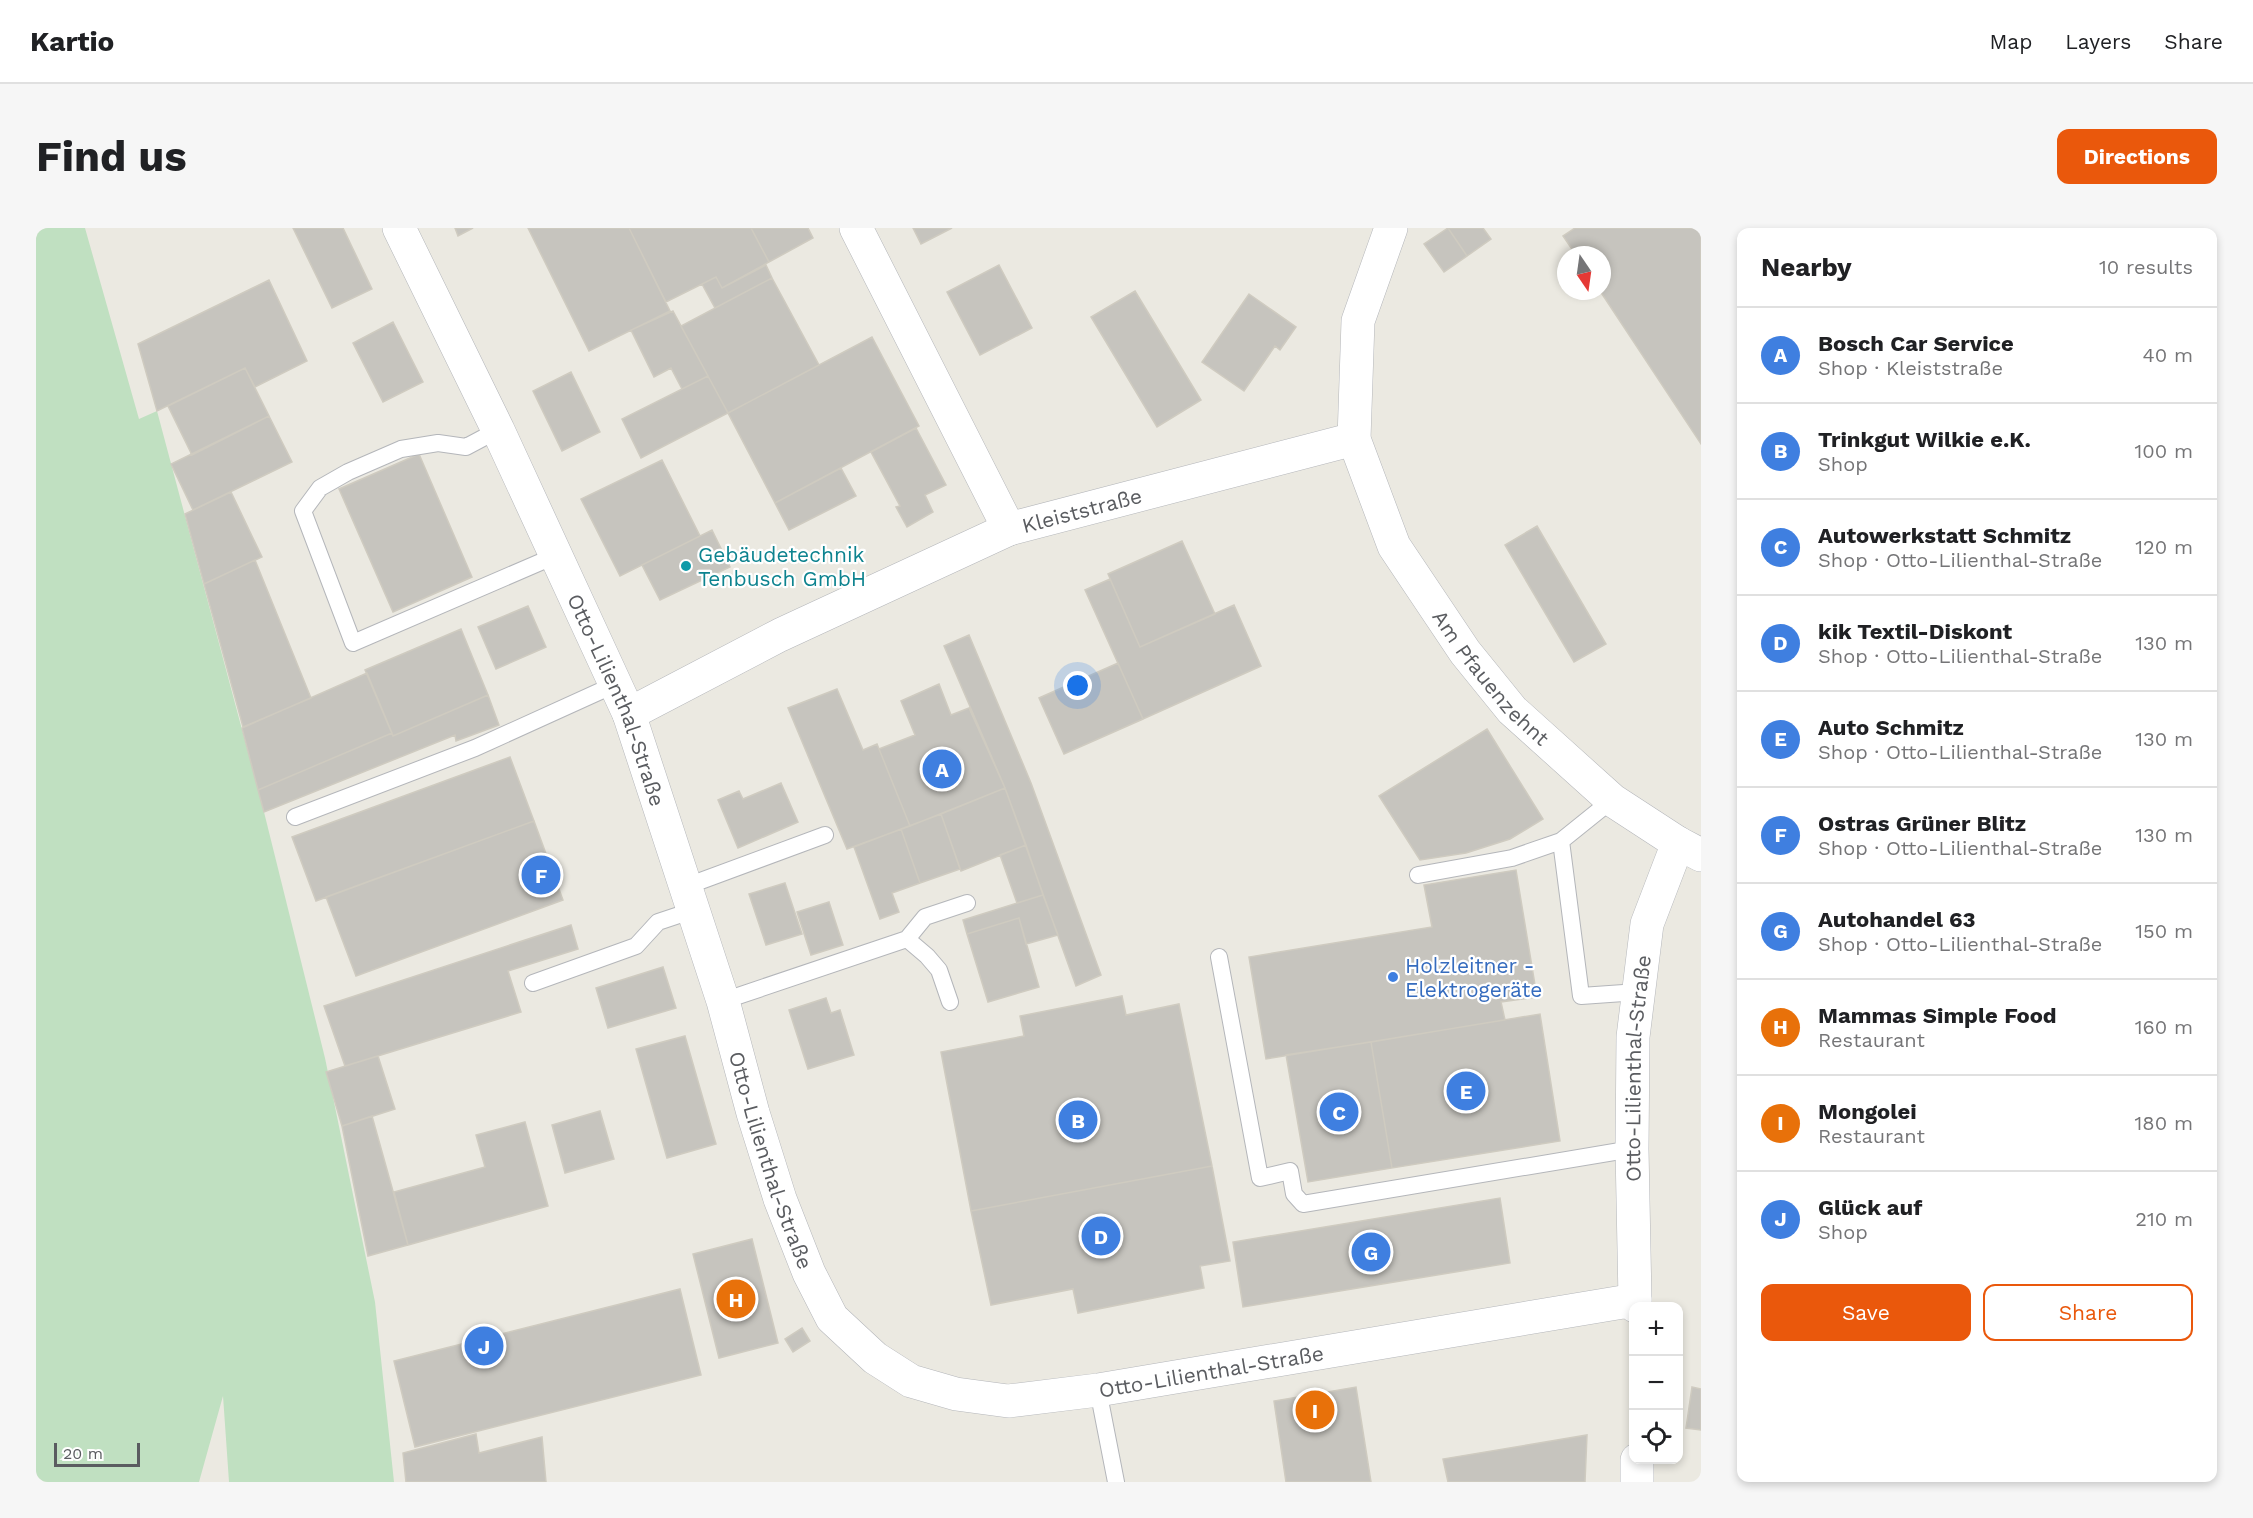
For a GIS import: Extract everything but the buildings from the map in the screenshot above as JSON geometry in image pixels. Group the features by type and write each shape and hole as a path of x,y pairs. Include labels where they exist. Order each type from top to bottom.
{"street":[{"name":"Otto-Lilienthal-Straße","path":"399,228 498,430 629,714 761,1111 780,1198 809,1273 832,1318 872,1363 911,1381 956,1394 1008,1401 1098,1390 1629,1304"},
{"path":"856,228 1009,529"},
{"path":"1354,439 1358,321 1391,228"},
{"name":"Kleiststraße","path":"629,714 780,635 1009,529 1354,439"},
{"name":"Am Pfauenzehnt","path":"1354,439 1394,546 1465,652 1512,710 1612,800 1689,849"},
{"name":"Otto-Lilienthal-Straße","path":"1635,1302 1632,1149 1633,1037 1638,992 1647,924 1689,849"},
{"path":"1637,1464 1637,1482"}],"lane":[{"path":"498,430 466,447 438,444 401,450 348,472 320,488 303,511 352,643 557,555"},
{"path":"295,817 475,748 616,684"},
{"path":"1418,875 1512,858 1561,841 1612,800"},
{"path":"533,983 636,946 658,922 690,898 825,835"},
{"path":"1561,841 1581,996 1638,992"},
{"path":"723,1001 907,939 925,917 967,903"},
{"path":"907,939 939,970 950,1002"},
{"path":"1219,957 1260,1178 1290,1171 1293,1194 1303,1204 1632,1149"},
{"path":"1098,1390 1116,1482"}],"green space":[{"path":"36,228 85,228 139,419 157,411 264,812 325,1058 375,1302 394,1482 229,1482 223,1396 199,1482 36,1482"}],"place":[{"name":"Gebäudetechnik Tenbusch GmbH","path":"686,566"},
{"name":"Bosch Car Service","path":"942,769"},
{"name":"Ostras Grüner Blitz","path":"541,875"},
{"name":"Holzleitner - Elektrogeräte","path":"1393,977"},
{"name":"Auto Schmitz","path":"1466,1091"},
{"name":"Autowerkstatt Schmitz","path":"1339,1112"},
{"name":"Trinkgut Wilkie e.K.","path":"1078,1120"},
{"name":"kik Textil-Diskont","path":"1101,1236"},
{"name":"Autohandel 63","path":"1371,1252"},
{"name":"Mammas Simple Food","path":"736,1299"},
{"name":"Glück auf","path":"484,1346"},
{"name":"Mongolei","path":"1315,1410"}]}
